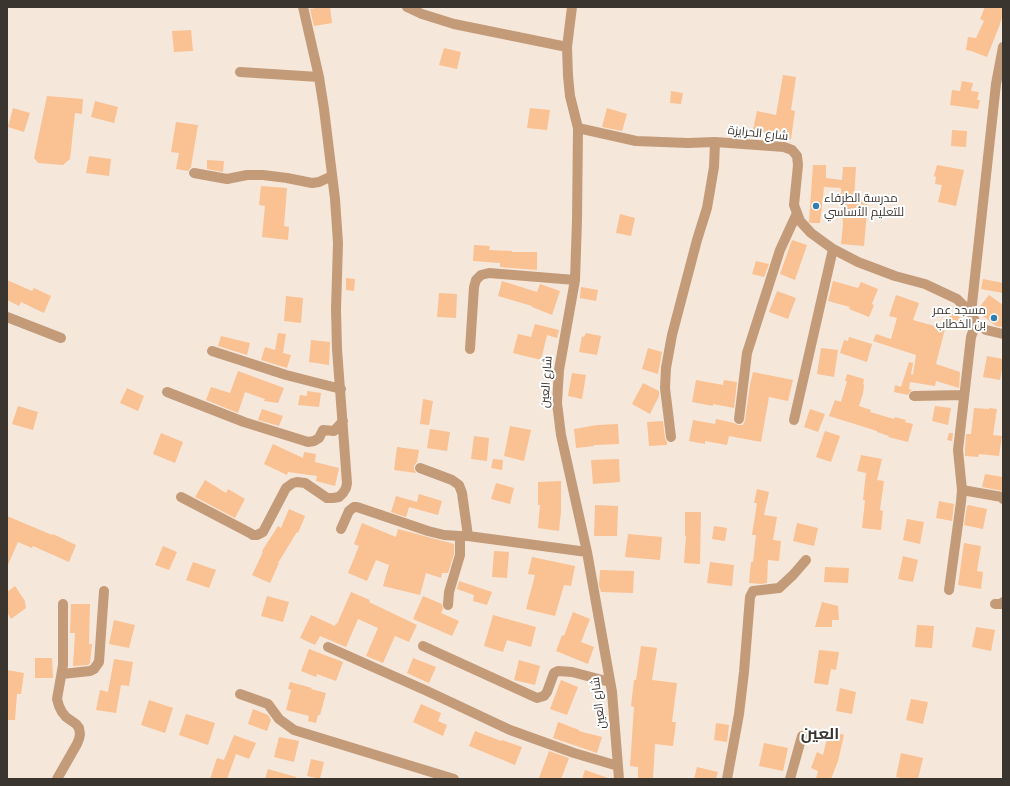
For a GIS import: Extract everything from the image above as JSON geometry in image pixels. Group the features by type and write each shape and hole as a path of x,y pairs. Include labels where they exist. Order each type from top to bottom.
{"street":[{"path":"181,497 253,535 263,532 286,488 293,483 301,482 327,498 333,498 338,497 343,493 348,483 336,329 338,244 337,221 319,77 303,7"},
{"path":"407,7 454,24 567,47"},
{"name":"شارع العين","path":"572,7 567,47 570,96 578,128 575,280 559,370 557,403 561,435 586,552 612,692 619,779"},
{"path":"971,313 996,84 1003,47"},
{"path":"240,72 319,77"},
{"name":"شارع الحرايزة","path":"578,128 636,141 688,143 715,142 784,147 792,150 797,156 798,165 794,205 800,221 811,233 833,248 858,262 895,276 925,284 957,299 971,313 976,323"},
{"path":"671,437 665,388 666,368 681,298 707,208 714,167 715,142"},
{"path":"194,173 227,178 247,175 263,175 312,183 320,182 332,176"},
{"path":"738,419 747,353 780,250 797,213"},
{"path":"794,420 833,248"},
{"path":"470,349 474,287 476,280 481,274 489,273 575,280"},
{"path":"7,318 61,338"},
{"path":"949,590 961,502 962,490 958,450 971,337 976,323 986,330 1003,334"},
{"path":"212,351 286,375 341,390"},
{"path":"168,392 251,424 308,442 319,438 323,430 334,431 343,421"},
{"path":"914,396 964,395"},
{"path":"420,468 452,480 459,485 462,493 464,536 449,592 448,605"},
{"path":"962,490 1002,497 1003,499"},
{"path":"341,529 349,511 354,507 357,507 444,535 464,536 586,552"},
{"path":"727,779 739,714 750,597 753,591 779,588 806,560"},
{"path":"62,674 90,671 94,669 99,662 104,591"},
{"path":"57,779 77,744 80,734 79,728 76,724 62,712 57,699 62,674 63,604"},
{"path":"423,646 537,698 544,696 554,673 558,671 572,672 610,682"},
{"path":"328,647 510,730 574,753 618,766"},
{"path":"240,694 268,704 279,719 294,730 454,779"},
{"path":"790,779 802,736"}],"building":[{"path":"330,7 332,23 314,26 310,9"},
{"path":"985,7 1003,7 1003,14 1000,24 987,57 966,50 968,37 976,38 984,21 980,19"},
{"path":"191,30 193,51 174,52 172,31"},
{"path":"444,48 461,52 457,69 439,65"},
{"path":"783,75 796,77 791,110 795,111 791,139 776,137 776,134 753,130 757,111 776,115"},
{"path":"962,81 973,83 971,91 979,92 977,100 980,100 978,109 950,105 952,90 960,91"},
{"path":"671,91 683,93 681,104 670,103"},
{"path":"47,96 83,99 82,114 75,113 70,159 63,165 38,163 34,158"},
{"path":"95,101 118,107 114,123 91,117"},
{"path":"13,108 30,113 24,132 8,127"},
{"path":"530,108 550,110 547,130 527,128"},
{"path":"607,108 627,114 622,131 602,127"},
{"path":"176,122 198,125 191,167 188,171 176,169 179,153 171,152"},
{"path":"952,130 967,131 966,147 951,146"},
{"path":"89,156 111,159 109,176 86,173"},
{"path":"207,160 224,161 223,172 207,169"},
{"name":"مدرسة الطرفاء للتعليم الأساسي","path":"813,165 826,165 826,178 842,180 843,167 856,167 854,199 868,201 864,246 841,244 843,224 841,188 824,187 820,223 809,222"},
{"path":"937,165 964,170 956,206 938,202 942,185 935,184 936,177 934,176"},
{"path":"261,186 287,188 284,226 289,227 288,240 262,237 265,206 259,205"},
{"path":"620,214 635,218 631,236 616,233"},
{"path":"792,240 807,245 795,280 780,274"},
{"path":"474,245 490,246 489,250 537,252 537,270 500,267 500,263 473,261"},
{"path":"756,261 769,264 764,277 752,274"},
{"path":"346,278 355,279 354,291 346,290"},
{"path":"983,279 1003,283 1003,293 981,289"},
{"path":"7,280 32,291 34,288 51,296 44,313 21,302 19,306 7,300"},
{"path":"502,281 537,292 540,284 560,291 552,315 532,306 498,296"},
{"path":"833,281 858,288 861,282 878,289 869,317 849,309 850,307 828,301"},
{"path":"581,287 598,290 596,301 580,298"},
{"path":"777,291 796,298 788,319 769,312"},
{"path":"439,293 457,294 456,318 437,317"},
{"path":"896,295 919,303 913,320 945,329 936,364 960,372 959,388 936,381 935,386 910,382 909,389 912,390 908,395 894,392 895,385 901,387 909,362 913,363 911,374 913,375 916,355 873,341 876,334 891,339 897,318 889,316"},
{"name":"مسجد عمر بن الخطاب","path":"989,295 1003,305 1003,325 1001,327 996,326 978,312 978,309"},
{"path":"286,296 303,298 301,323 284,321"},
{"path":"956,312 962,321 955,326 949,316"},
{"path":"535,324 559,330 557,338 547,335 541,360 513,353 518,334 531,337"},
{"path":"278,333 286,334 283,353 291,355 287,368 261,360 265,347 275,350"},
{"path":"586,333 601,336 597,355 579,352 582,336 584,337"},
{"path":"221,336 250,343 247,355 218,346"},
{"path":"849,337 872,344 867,362 840,353 844,340 848,341"},
{"path":"311,340 330,342 329,365 309,362"},
{"path":"648,348 662,352 658,374 642,369"},
{"path":"821,348 838,350 834,377 817,374"},
{"path":"987,356 1003,359 1000,380 983,377"},
{"path":"238,371 284,388 278,403 264,401 265,399 245,392 238,413 206,400 211,387 230,393"},
{"path":"753,372 793,380 788,401 769,397 761,442 729,436 727,445 705,441 705,444 689,441 693,420 715,424 716,419 743,425"},
{"path":"572,373 586,375 582,399 568,396"},
{"path":"847,374 864,379 863,393 859,406 871,410 870,412 894,419 895,417 906,420 905,422 913,424 908,442 888,437 889,436 877,431 829,416 835,400 841,402 847,381 845,381"},
{"path":"696,380 723,385 724,380 737,382 734,408 692,402"},
{"path":"643,383 659,391 659,396 650,414 632,404"},
{"path":"127,388 144,396 138,411 120,403"},
{"path":"307,391 321,393 319,407 298,405 300,395 307,396"},
{"path":"423,399 433,401 429,425 420,424"},
{"path":"18,406 38,412 33,430 12,424"},
{"path":"935,406 951,408 948,425 932,421"},
{"path":"974,408 997,409 993,435 1002,436 999,456 979,454 978,457 965,456 966,434 971,434"},
{"path":"262,409 283,416 279,426 258,420"},
{"path":"810,409 825,414 818,432 804,427"},
{"path":"663,421 667,445 649,446 647,422"},
{"path":"618,424 619,444 594,445 576,448 574,429 597,425"},
{"path":"510,426 531,430 524,461 504,456"},
{"path":"430,429 450,432 447,451 427,448"},
{"path":"825,431 840,436 831,462 816,457"},
{"path":"161,433 183,442 175,463 153,454"},
{"path":"949,433 953,433 952,441 947,440"},
{"path":"474,436 489,438 487,461 471,459"},
{"path":"273,444 303,458 304,452 316,454 315,462 339,468 335,486 316,481 317,476 288,472 287,475 264,464"},
{"path":"397,447 419,450 417,462 414,466 416,473 394,470"},
{"path":"861,455 882,459 877,480 884,481 880,510 883,511 881,530 862,528 866,473 857,471"},
{"path":"493,459 503,460 502,470 491,468"},
{"path":"619,459 620,482 593,484 591,460"},
{"path":"985,474 1003,477 1003,491 982,487"},
{"path":"205,480 226,493 228,489 245,499 235,518 195,497"},
{"path":"561,481 561,512 559,531 538,528 540,505 538,505 538,482"},
{"path":"496,483 514,488 510,504 491,499"},
{"path":"757,489 769,492 764,515 777,517 773,540 781,541 779,561 768,560 767,583 761,584 749,583 756,535 752,535 757,503 754,503"},
{"path":"419,494 442,501 438,515 409,507 406,517 391,512 396,496 417,502"},
{"path":"939,501 954,504 952,521 936,518"},
{"path":"595,505 618,506 617,536 594,536"},
{"path":"968,505 987,509 983,529 964,525"},
{"path":"289,509 305,516 298,533 297,532 278,563 270,583 252,575 263,552 262,551 278,526 281,528"},
{"path":"685,512 701,512 700,564 684,563 686,536"},
{"path":"7,516 52,535 53,534 76,545 69,562 33,546 32,548 18,542 7,567"},
{"path":"907,519 924,522 920,544 903,540"},
{"path":"362,523 396,537 398,529 454,544 454,554 448,573 442,573 441,578 426,573 420,595 383,586 389,565 376,560 367,581 348,573 359,546 354,544"},
{"path":"797,523 818,528 814,546 793,541"},
{"path":"714,526 727,528 725,541 712,539"},
{"path":"628,534 662,537 660,560 625,557"},
{"path":"964,543 981,546 977,571 983,572 981,589 958,585"},
{"path":"163,546 177,552 169,570 155,565"},
{"path":"494,551 509,552 507,578 492,577"},
{"path":"903,556 918,560 913,582 898,579"},
{"path":"532,557 575,566 571,586 564,585 555,616 526,609 535,575 528,574"},
{"path":"193,562 216,570 209,588 186,580"},
{"path":"710,562 734,565 732,586 707,583"},
{"path":"825,567 849,568 848,583 824,582"},
{"path":"600,570 634,571 633,593 601,592 599,585"},
{"path":"459,581 492,592 487,605 473,601 474,595 457,589"},
{"path":"15,586 25,601 26,608 11,619 7,612 7,592"},
{"path":"351,592 370,600 369,602 417,625 409,642 395,636 383,663 366,656 378,628 358,619 346,647 320,636 315,645 300,638 311,615 335,626"},
{"path":"267,596 289,602 283,622 261,616"},
{"path":"423,596 442,604 443,609 441,613 459,621 452,636 413,619"},
{"path":"822,602 838,606 839,620 832,620 832,627 815,627"},
{"path":"71,604 90,604 89,644 92,644 90,663 88,665 73,666 75,633 70,633"},
{"path":"573,612 590,619 581,642 594,647 588,664 556,651 562,635 564,636"},
{"path":"493,615 536,627 531,647 507,640 503,652 484,646"},
{"path":"114,620 135,625 129,648 109,644"},
{"path":"917,625 934,626 932,648 915,647"},
{"path":"976,627 995,630 991,651 972,647"},
{"path":"641,646 657,648 652,680 677,683 672,722 676,722 673,746 655,744 653,779 638,779 638,767 630,766 634,707 631,706 634,680 636,680"},
{"path":"309,649 343,662 336,681 317,674 316,677 301,671"},
{"path":"819,650 839,652 836,670 831,669 828,685 814,683"},
{"path":"35,658 52,658 53,678 35,678"},
{"path":"413,658 436,667 429,683 407,673"},
{"path":"114,659 133,662 129,686 121,685 116,713 96,710 100,690 108,692"},
{"path":"519,660 540,666 535,685 514,680"},
{"path":"7,670 24,673 21,694 17,694 15,720 7,720"},
{"path":"561,680 578,687 567,715 550,709"},
{"path":"290,682 326,693 320,715 318,715 316,723 308,721 309,716 286,710 291,690 288,689"},
{"path":"840,688 856,692 852,714 836,711"},
{"path":"911,699 928,702 923,724 906,720"},
{"path":"149,700 173,708 165,733 141,725"},
{"path":"421,704 441,713 438,721 447,725 443,736 413,722"},
{"path":"253,709 268,715 271,720 267,731 248,724"},
{"path":"186,714 215,723 208,745 179,735"},
{"path":"558,722 579,731 602,737 597,753 553,738"},
{"path":"716,723 729,725 727,742 714,740"},
{"path":"475,731 522,747 515,765 469,746"},
{"path":"829,731 844,735 838,761 831,779 816,779 818,771 811,768 817,752 823,755"},
{"path":"234,735 256,743 249,759 236,754 227,779 210,779 217,758 224,760"},
{"path":"279,737 299,741 294,762 274,757"},
{"path":"764,743 788,748 783,771 759,766"},
{"path":"549,751 569,758 561,779 539,778"},
{"path":"901,753 923,758 918,779 896,777"},
{"path":"311,759 324,762 320,779 307,776"},
{"path":"697,767 718,772 716,779 694,779"},
{"path":"268,769 296,777 296,779 265,779"},
{"path":"585,770 608,778 608,779 582,779"}],"place":[{"name":"مدرسة الطرفاء للتعليم الأساسي","path":"816,206"},
{"name":"مسجد عمر بن الخطاب","path":"994,318"}],"district":[{"name":"العين","path":"820,735"}]}
